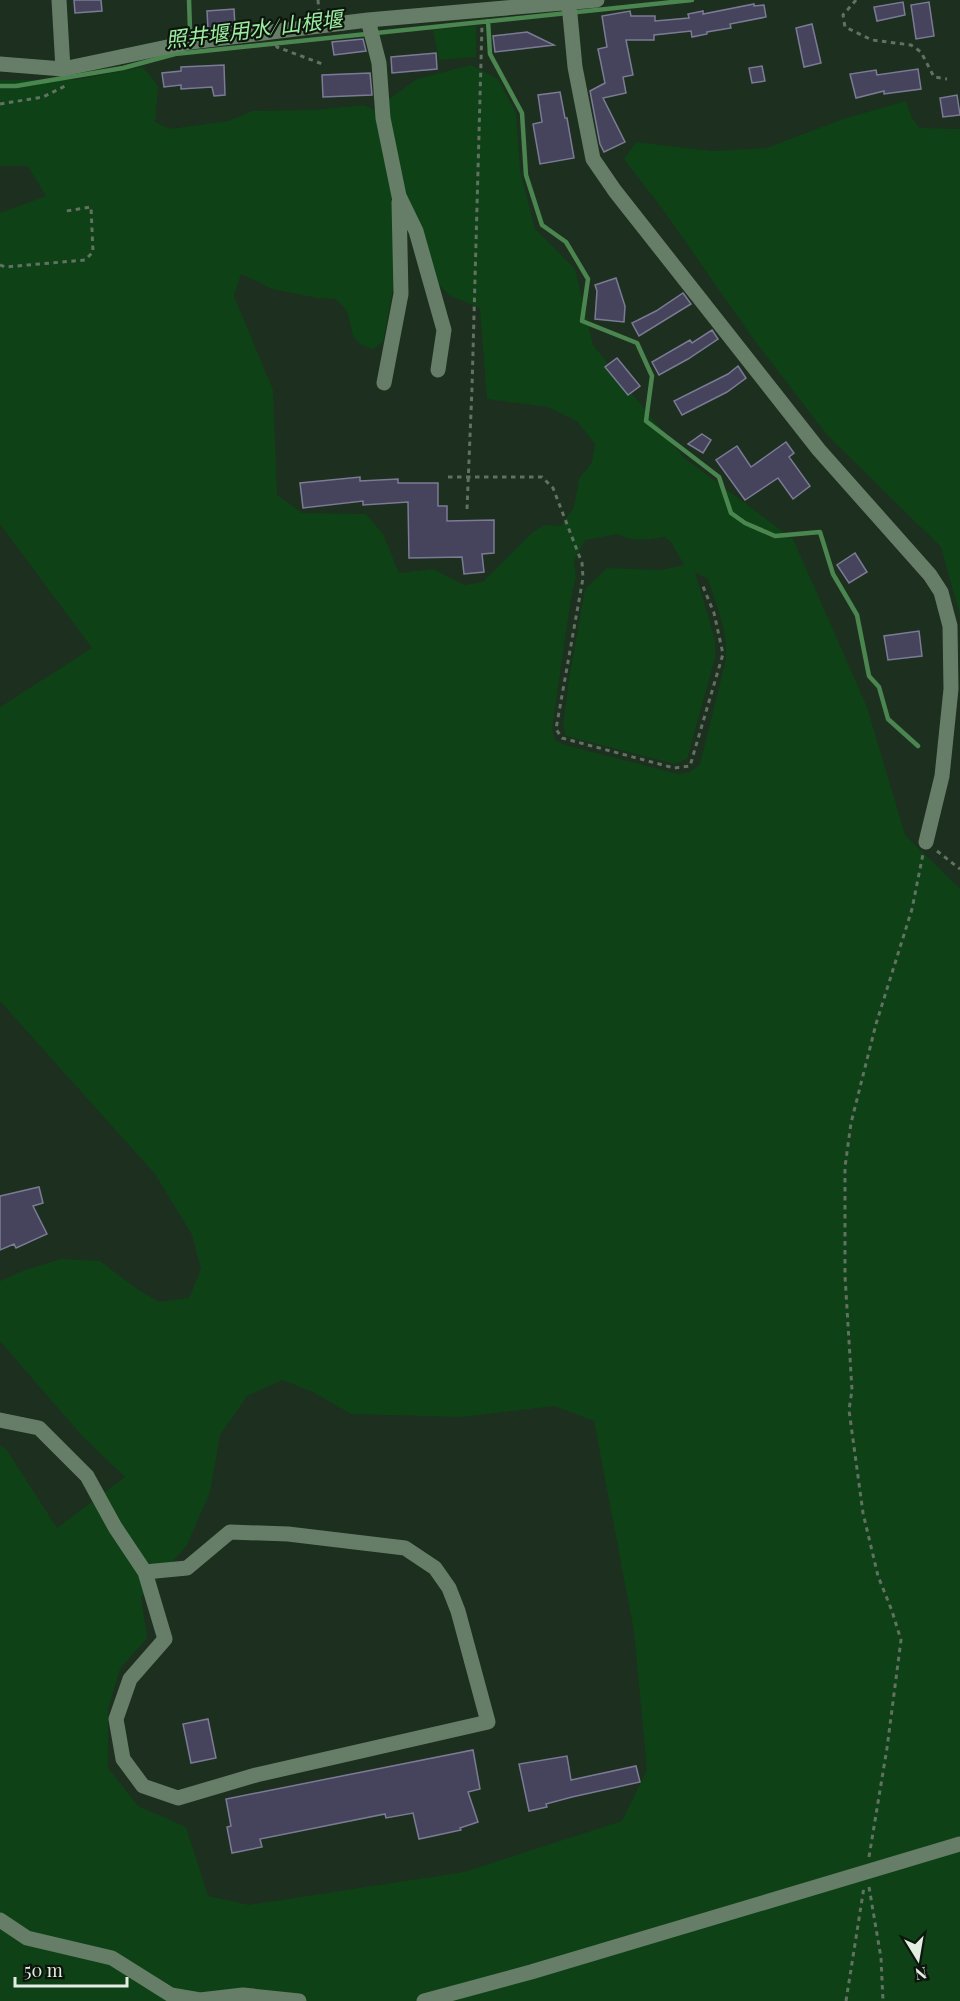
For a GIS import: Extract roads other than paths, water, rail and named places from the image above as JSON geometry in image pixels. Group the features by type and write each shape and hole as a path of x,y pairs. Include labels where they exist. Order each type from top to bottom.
{"street":[{"path":"59,0 63,69"},
{"path":"0,64 63,69 191,42 368,20 583,1 575,68 593,159 615,191 819,450 930,575 941,592 950,626 951,689 942,777 926,842"},
{"path":"368,20 379,63 383,118 399,196 401,294 384,383"},
{"path":"399,196 416,231 444,330 438,370"},
{"path":"0,1420 39,1428 87,1476 115,1527 146,1572 165,1639 130,1679 116,1719 123,1759 143,1786 178,1798 256,1775 488,1722 458,1611 449,1588 435,1568 405,1548 288,1534 230,1532 187,1568 146,1572"},
{"path":"424,2001 510,1978 960,1844"},
{"path":"0,1920 27,1938 112,1958 171,1995 200,2000 243,1995 299,2001"}],"waterway":[{"path":"189,0 190,30"},
{"name":"照井堰用水/山根堰","path":"0,86 16,86 123,68 175,54 692,0"},
{"path":"488,21 490,54 522,113 526,175 542,225 566,242 588,279 582,321 637,343 652,376 646,421 719,477 731,513 745,523 775,536 820,532 833,574 857,615 869,676 879,687 888,719 918,746"}]}
